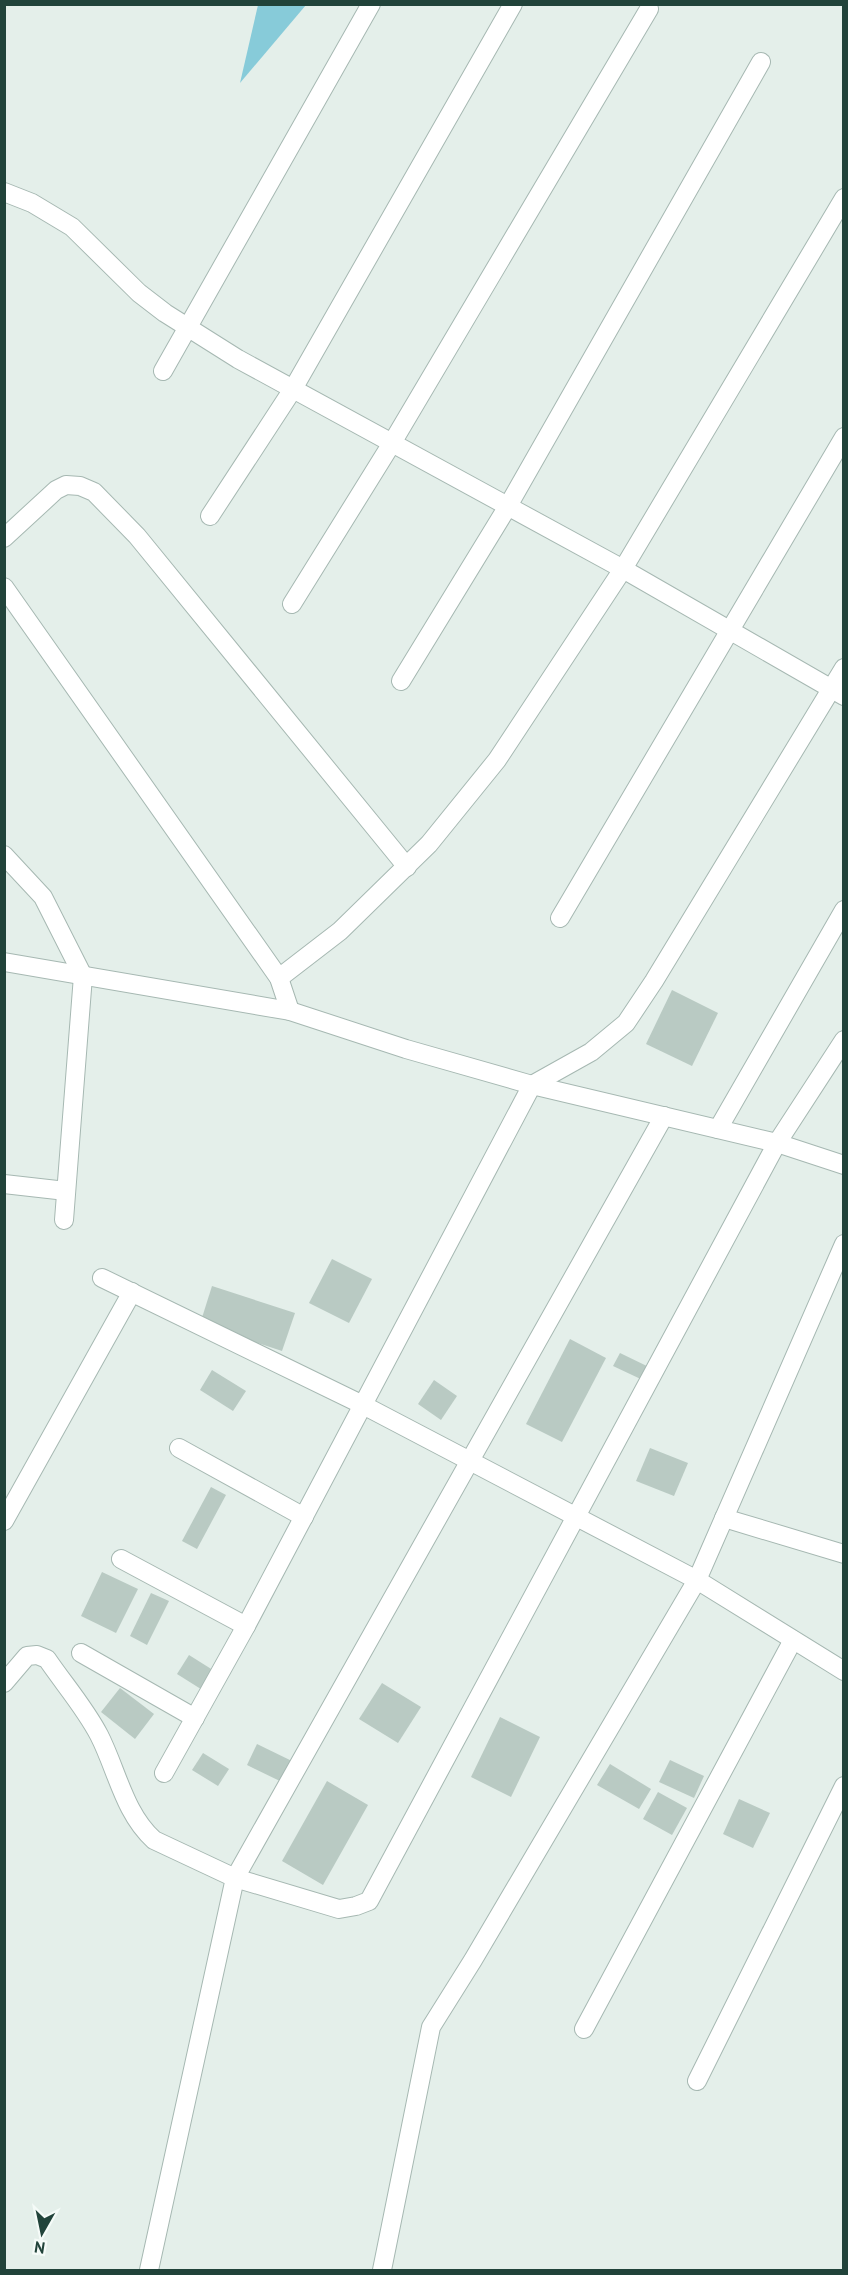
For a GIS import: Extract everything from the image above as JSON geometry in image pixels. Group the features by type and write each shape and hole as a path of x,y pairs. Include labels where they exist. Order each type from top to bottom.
{"street":[{"path":"163,371 371,4"},
{"path":"210,516 293,389 513,4"},
{"path":"292,604 392,443 649,9"},
{"path":"401,681 508,506 762,62"},
{"path":"4,192 32,203 72,227 139,293 238,359 622,569 838,692"},
{"path":"279,978 340,931 429,844 497,760 622,569 843,198"},
{"path":"560,918 843,437"},
{"path":"4,538 56,490 66,485 80,486 94,492 137,536 406,867"},
{"path":"4,586 279,978 290,1011"},
{"path":"164,1773 246,1626 532,1085 591,1053 626,1023 838,692 843,668"},
{"path":"4,855 43,897 83,976 64,1220"},
{"path":"718,1129 843,910"},
{"path":"4,962 28,964 83,976 290,1011 406,1049 532,1085 777,1143 843,1165"},
{"path":"4,1683 27,1656 37,1655 47,1659 94,1726 135,1819 154,1840 235,1878 339,1909 369,1901 777,1143 843,1040"},
{"path":"149,2271 235,1878 472,1462 664,1116"},
{"path":"4,1184 66,1191"},
{"path":"382,2271 431,2027 473,1960 697,1580 843,1245"},
{"path":"102,1278 363,1405 697,1580 843,1671"},
{"path":"4,1521 132,1292"},
{"path":"179,1448 304,1517"},
{"path":"724,1518 843,1554"},
{"path":"121,1559 246,1626"},
{"path":"584,2029 793,1640"},
{"path":"81,1653 195,1718"},
{"path":"697,2081 843,1786"}],"water":[{"path":"258,5 306,5 240,83"}],"building":[{"path":"672,990 718,1013 692,1066 646,1044"},
{"path":"332,1259 372,1279 349,1323 309,1303"},
{"path":"212,1286 295,1313 282,1351 200,1324"},
{"path":"570,1339 606,1358 562,1442 526,1424"},
{"path":"620,1353 653,1369 647,1382 613,1366"},
{"path":"212,1370 246,1391 233,1411 200,1390"},
{"path":"434,1380 457,1396 441,1420 418,1404"},
{"path":"650,1448 688,1463 674,1496 636,1481"},
{"path":"211,1487 226,1495 197,1549 182,1541"},
{"path":"102,1572 138,1589 116,1633 81,1616"},
{"path":"151,1593 169,1601 147,1645 130,1636"},
{"path":"189,1655 216,1672 204,1691 177,1674"},
{"path":"382,1683 421,1707 398,1743 359,1719"},
{"path":"120,1688 154,1714 135,1739 101,1712"},
{"path":"500,1717 540,1737 511,1797 471,1777"},
{"path":"257,1744 296,1763 286,1784 247,1765"},
{"path":"203,1753 229,1769 218,1786 192,1770"},
{"path":"670,1760 704,1776 694,1798 659,1782"},
{"path":"610,1764 651,1789 639,1809 597,1785"},
{"path":"327,1781 368,1805 323,1885 282,1861"},
{"path":"658,1792 687,1808 672,1835 643,1819"},
{"path":"739,1799 770,1813 753,1848 723,1834"}]}
